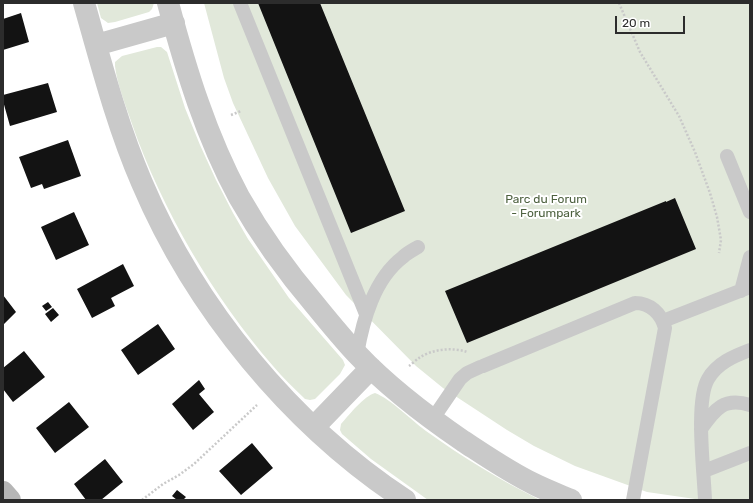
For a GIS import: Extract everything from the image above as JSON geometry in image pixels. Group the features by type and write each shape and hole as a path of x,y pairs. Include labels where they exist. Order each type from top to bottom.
{"main road":[{"path":"3,492 10,500"}],"street":[{"path":"84,3 129,152 156,215 174,249 198,288 242,349 276,388 314,427 348,458 405,500"},
{"path":"96,45 171,13 204,120 220,158 239,197 266,241 294,280 364,361 401,395 432,420 490,459 534,484 571,500"},
{"path":"314,427 364,361"}],"lane":[{"path":"240,3 366,314"},
{"path":"727,156 750,212"},
{"path":"364,361 366,314 376,291 387,274 402,257 418,246"},
{"path":"663,321 745,289 750,257"},
{"path":"432,420 460,379 467,373 635,303 642,303 652,308 660,315 665,328 634,500"},
{"path":"705,500 701,429 701,404 703,391 708,378 717,367 732,357 750,350"},
{"path":"701,429 713,413 723,404 732,403 750,405"},
{"path":"704,471 750,453"}],"path":[{"path":"619,3 640,52 679,116 695,152 717,217 721,240 719,252"},
{"path":"231,115 241,111"},
{"path":"409,366 420,357 435,352 455,349 472,352"},
{"path":"142,500 162,484 179,475 194,464 257,405"}],"green space":[{"path":"97,3 154,3 149,12 108,23 101,18"},
{"name":"Parc du Forum - Forumpark","path":"204,3 750,3 750,500 702,500 647,492 575,466 534,446 507,430 443,388 416,366 346,295 295,226 268,178 233,103 224,78"},
{"path":"161,47 167,52 185,108 200,145 216,180 248,239 289,298 343,360 345,365 340,374 315,399 305,399 285,379 251,340 230,312 192,252 158,189 132,124 120,88 115,66 115,62 122,56"},
{"path":"375,393 388,400 426,431 453,450 540,500 428,500 371,459 342,434 340,430 341,424 357,406 366,398"}],"building":[{"path":"258,3 320,3 405,211 351,233"},
{"path":"21,13 29,42 3,50 3,19"},
{"path":"48,83 57,112 10,126 3,101 3,95"},
{"path":"68,140 81,176 44,189 42,184 31,188 19,157"},
{"path":"675,198 696,249 467,343 445,291"},
{"path":"74,212 89,245 56,260 41,227"},
{"path":"123,264 134,286 111,298 115,306 92,318 77,289"},
{"path":"3,295 16,312 3,325"},
{"path":"48,302 52,307 46,311 42,306"},
{"path":"53,308 59,315 51,322 45,314"},
{"path":"158,324 175,349 138,375 121,350"},
{"path":"24,351 45,377 13,402 3,389 3,368"},
{"path":"199,380 205,389 199,394 214,412 193,430 172,404"},
{"path":"69,402 89,427 55,453 36,428"},
{"path":"252,443 273,468 241,495 219,471"},
{"path":"105,459 123,482 101,500 86,500 74,484"},
{"path":"177,490 186,497 183,500 177,500 172,496"}]}
